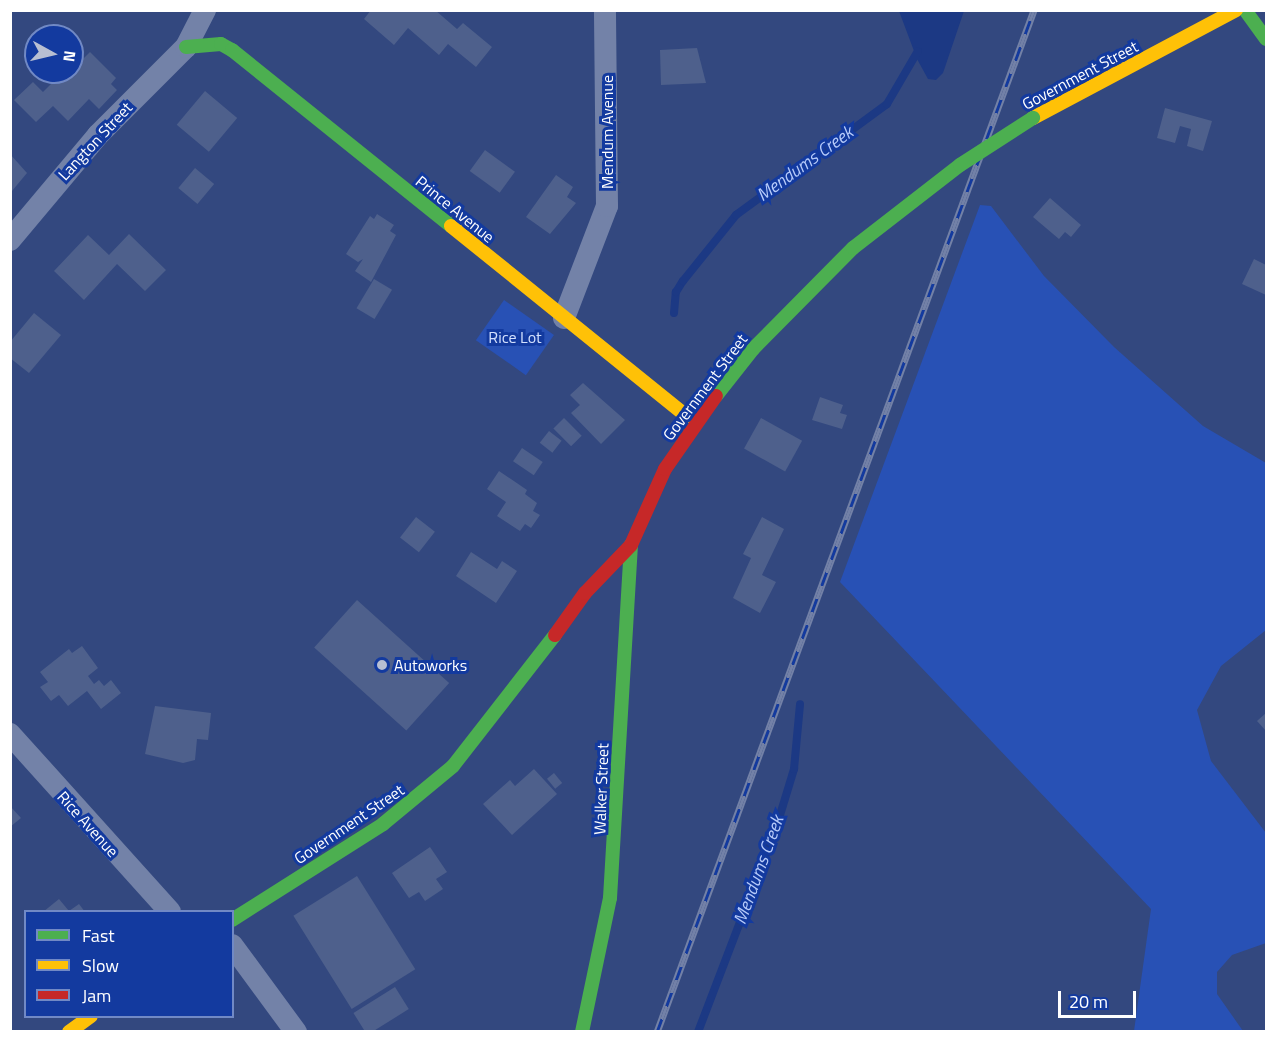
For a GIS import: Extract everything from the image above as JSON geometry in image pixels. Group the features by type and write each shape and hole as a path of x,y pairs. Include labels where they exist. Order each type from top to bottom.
{"main road":[{"name":"Government Street","path":"234,919 383,824 453,766 506,703 585,593 631,544 649,498 694,423 809,287 960,165 1033,118 1236,10"},
{"path":"1245,10 1266,39"},
{"name":"Prince Avenue","path":"186,47 221,44 232,50 694,423"},
{"name":"Walker Street","path":"582,1032 604,944 611,888 631,544"},
{"path":"69,1032 90,1018"}],"street":[{"name":"Langton Street","path":"10,240 98,135 186,47 205,10"},
{"name":"Mendum Avenue","path":"564,318 607,206 605,10"},
{"name":"Rice Avenue","path":"10,734 168,910"},
{"path":"234,948 296,1032"}],"green space":[{"path":"980,205 991,206 1044,276 1114,347 1203,426 1266,463 1266,630 1221,666 1197,710 1211,761 1266,833 1266,943 1232,955 1217,972 1217,994 1243,1031 1134,1031 1151,909 840,582"},
{"name":"Rice Lot","path":"504,300 554,335 526,375 476,340"}],"shaded area":[{"path":"899,11 964,11 943,73 936,80 928,79 917,59"}],"building":[{"path":"371,10 435,10 457,29 463,23 492,47 476,67 448,44 439,55 408,28 394,45 364,19"},
{"path":"697,48 706,83 661,85 660,50"},
{"path":"90,52 116,78 111,84 117,90 99,109 89,99 68,121 53,106 36,122 14,100 31,84 35,84 43,92 51,84 84,84 84,58"},
{"path":"205,91 237,118 209,152 177,125"},
{"path":"1165,108 1212,121 1203,151 1187,146 1191,129 1180,126 1175,143 1157,138"},
{"path":"485,150 515,172 500,193 470,171"},
{"path":"10,154 27,173 12,191 10,189"},
{"path":"195,168 214,184 197,204 178,188"},
{"path":"556,175 573,187 567,197 576,203 550,234 526,217"},
{"path":"1050,198 1081,225 1071,237 1065,232 1059,239 1033,217"},
{"path":"377,214 394,225 390,231 396,235 371,282 355,271 363,259 358,262 346,254 370,216 374,219"},
{"path":"129,234 166,270 145,291 117,264 84,300 54,271 88,235 109,255"},
{"path":"1254,259 1266,265 1266,295 1242,284"},
{"path":"374,279 392,290 374,319 356,308"},
{"path":"34,313 61,335 29,373 10,358 10,342"},
{"path":"583,383 625,420 601,444 571,413 580,405 570,395"},
{"path":"820,397 843,405 840,413 847,415 842,429 812,420"},
{"path":"564,418 582,436 571,446 553,429"},
{"path":"761,418 802,441 785,471 744,449"},
{"path":"549,431 562,441 552,453 540,443"},
{"path":"522,448 543,462 534,475 513,461"},
{"path":"499,471 527,490 525,494 537,503 533,511 540,515 531,528 525,524 520,531 497,516 506,502 487,489"},
{"path":"416,517 435,532 419,552 400,537"},
{"path":"762,517 784,529 762,575 776,582 760,613 733,598 751,558 743,554"},
{"path":"471,552 497,569 502,561 517,571 496,603 456,576"},
{"name":"Autoworks","path":"357,600 449,683 406,731 314,648"},
{"path":"82,646 98,668 88,676 94,684 99,680 104,686 111,680 121,693 101,709 87,691 68,706 59,695 51,701 40,687 48,682 40,672 69,649 72,653"},
{"path":"155,706 211,713 208,740 197,739 195,760 183,763 145,754"},
{"path":"1266,713 1266,731 1257,721"},
{"path":"534,769 557,794 512,835 483,804 510,780 515,786"},
{"path":"554,773 562,783 555,789 547,779"},
{"path":"10,806 21,818 10,827"},
{"path":"430,847 447,872 436,879 443,889 425,901 419,892 409,898 392,873"},
{"path":"357,876 415,969 352,1009 293,916"},
{"path":"59,899 68,910 45,910"},
{"path":"79,904 84,910 70,910"},
{"path":"395,987 409,1009 372,1032 365,1032 353,1013"}],"waterway":[{"name":"Mendums Creek","path":"674,313 676,292 736,215 887,104 918,51"},
{"name":"Mendums Creek","path":"698,1032 777,825 794,769 800,704"}],"railway":[{"path":"657,1032 1034,10"}],"traffic: fast":[{"path":"1245,10 1266,39"},
{"path":"186,47 221,44 232,50 451,226"},
{"path":"960,165 1033,118"},
{"path":"716,396 753,349 853,248 960,165"},
{"path":"582,1032 610,898 631,545"},
{"path":"234,919 383,824 453,766 555,635"}],"traffic: slow":[{"path":"1033,118 1236,10"},
{"path":"451,226 695,423"},
{"path":"69,1032 88,1018"}],"traffic: jam":[{"path":"555,635 585,593 631,545 665,469 716,396"}],"place":[{"name":"Autoworks","path":"382,665"}]}
